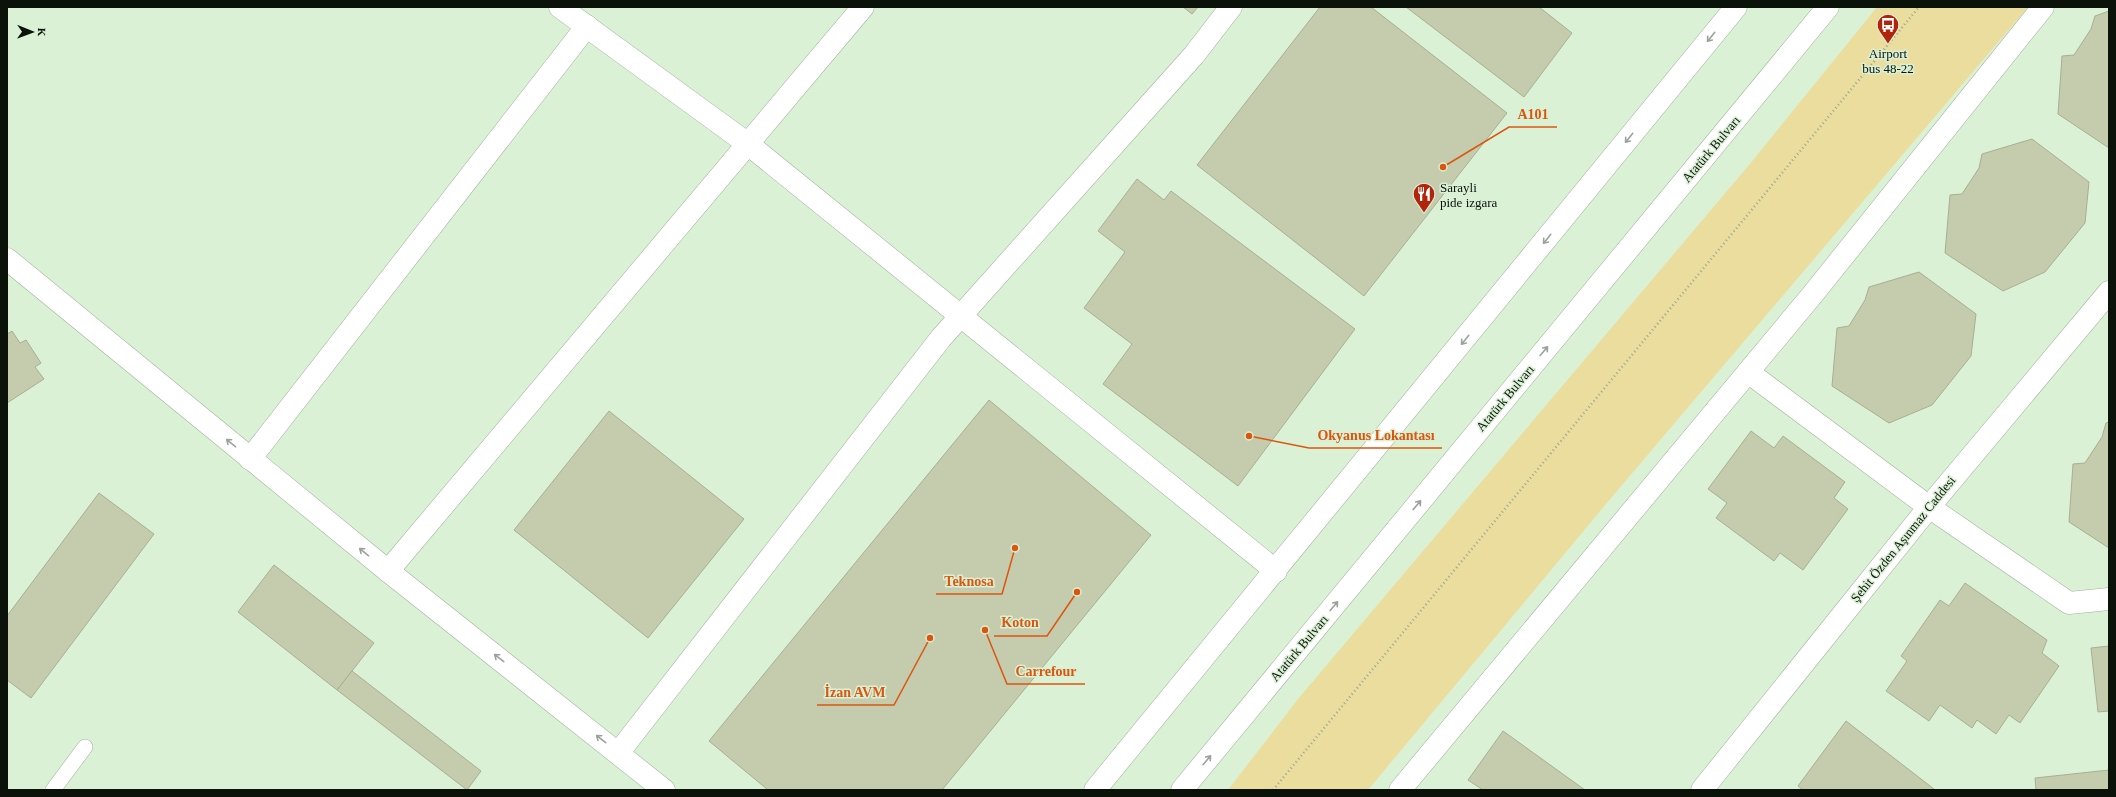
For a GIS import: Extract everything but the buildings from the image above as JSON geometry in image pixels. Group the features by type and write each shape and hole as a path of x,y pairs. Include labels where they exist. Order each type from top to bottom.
{"street":[{"path":"560,7 748,144 1276,571"},
{"path":"388,571 862,7"},
{"path":"619,752 936,344 1194,56 1231,7"},
{"path":"1095,790 1276,571 1736,7"},
{"name":"Atatürk Bulvarı","path":"1182,790 1828,7"},
{"path":"1400,790 1748,372 2043,7"},
{"path":"250,458 587,26"},
{"path":"7,259 388,571 619,752 664,790"},
{"name":"Şehit Özden Aşınmaz Caddesi","path":"1706,789 1928,507 2109,292"},
{"path":"1748,372 1928,507 2069,603 2109,599"}],"lane":[{"path":"53,790 85,747"}],"path":[{"path":"1273,790 1919,7"}],"shaded area":[{"path":"1877,7 2028,7 1606,504 1368,790 1228,790 1298,699 1754,159"}],"place":[{"name":"Airport bus 48-22","path":"1888,44"},
{"name":"A101","path":"1443,167"},
{"name":"Sarayli pide izgara","path":"1424,214"},
{"name":"Okyanus Lokantası","path":"1249,436"},
{"name":"Teknosa","path":"1015,548"},
{"name":"Koton","path":"1077,592"},
{"name":"Carrefour","path":"985,630"},
{"name":"İzan AVM","path":"930,638"}]}
